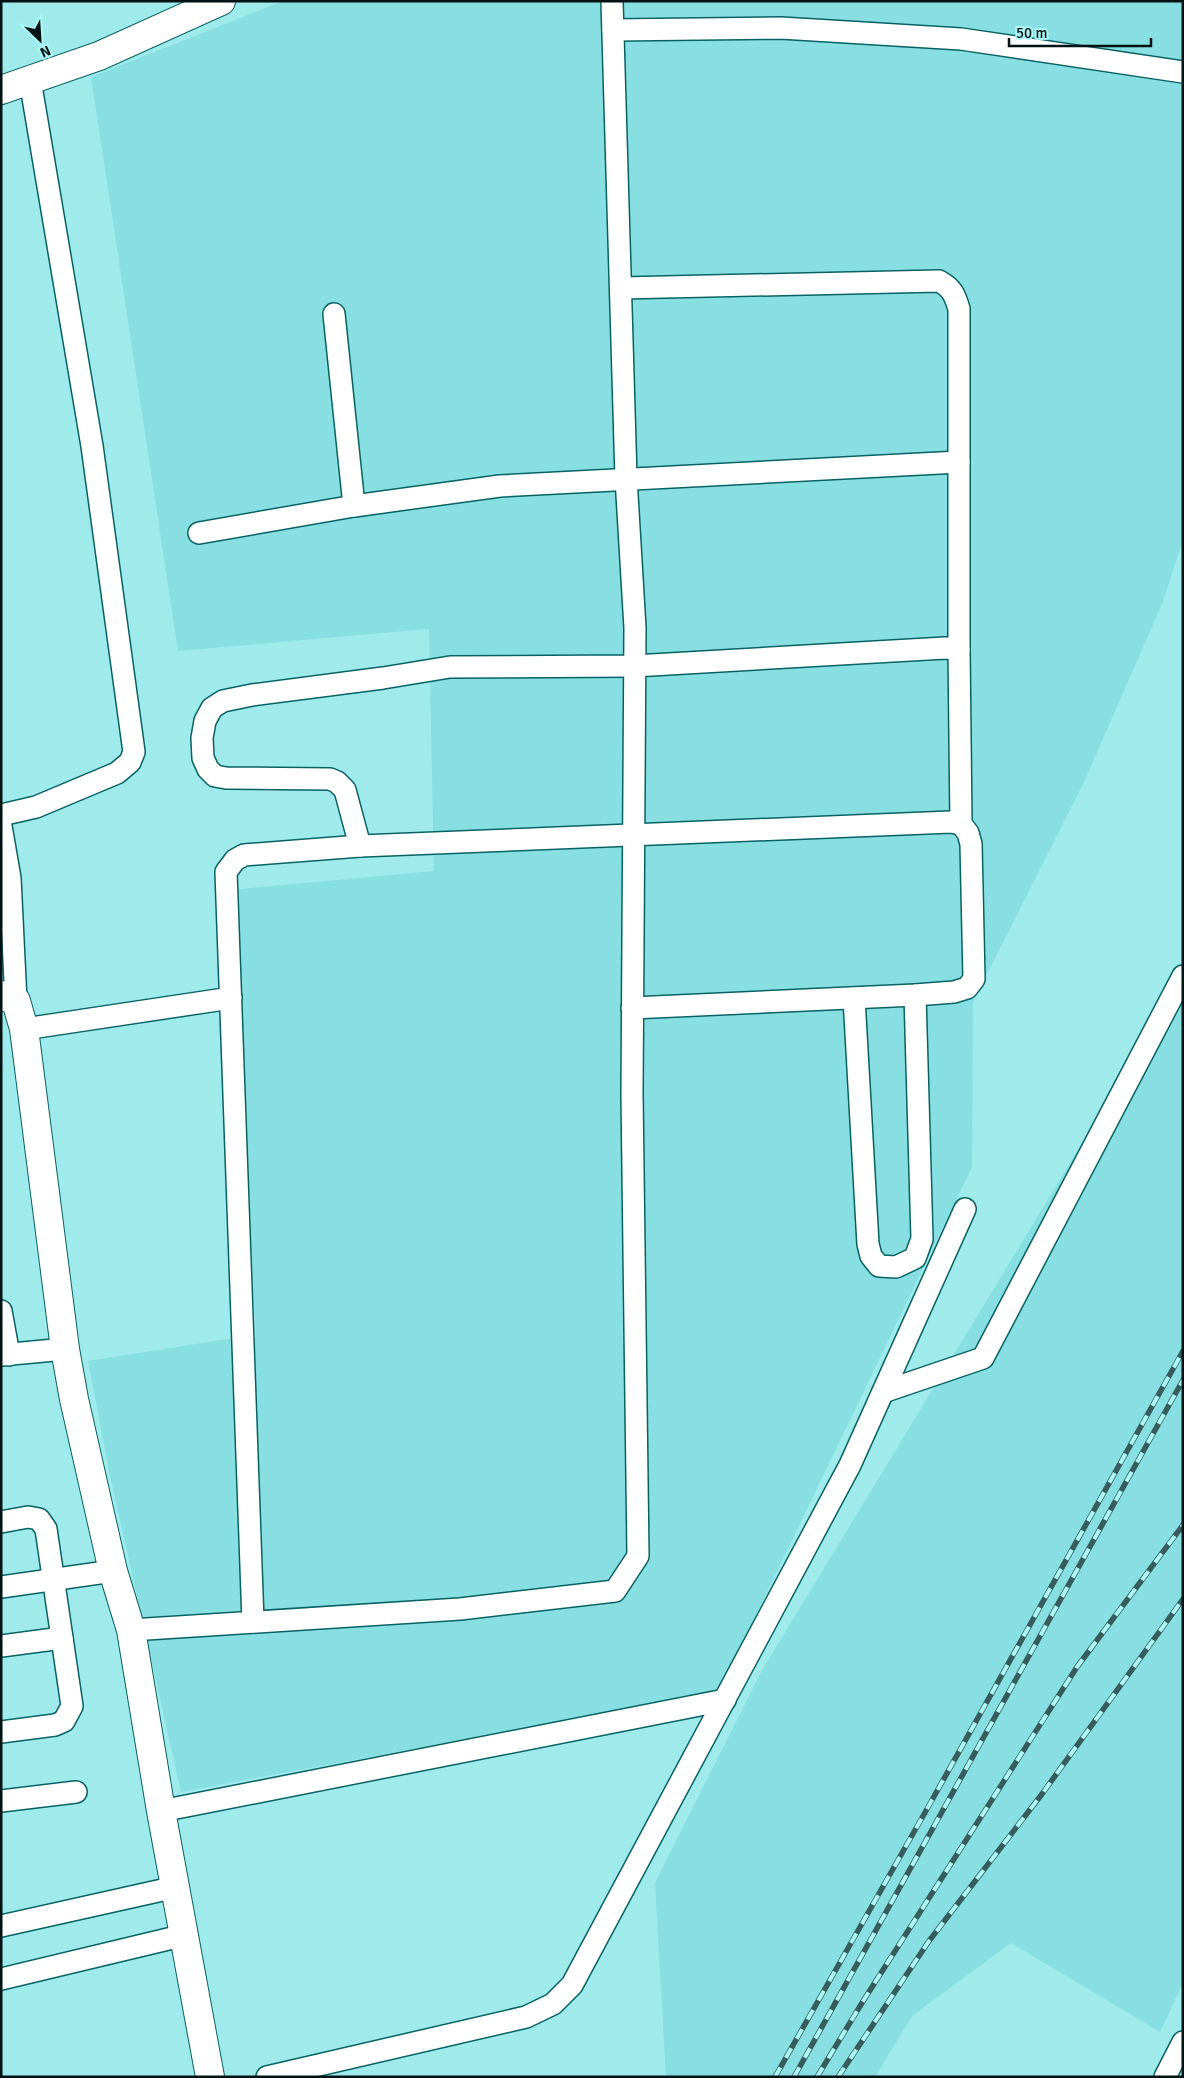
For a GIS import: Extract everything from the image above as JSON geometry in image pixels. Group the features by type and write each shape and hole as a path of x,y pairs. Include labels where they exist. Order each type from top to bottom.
{"street":[{"path":"1,90 99,56 221,1"},
{"path":"131,1630 460,1609 615,1591 638,1556 632,1008 635,628 626,478 612,1"},
{"path":"613,30 781,28 961,39 1183,72"},
{"path":"1,815 36,807 117,773 130,762 134,752 92,446 30,80"},
{"path":"621,288 939,281 950,287 954,294 959,309 961,824 968,833 971,844 974,980 967,988 954,992 632,1008"},
{"path":"334,314 354,506"},
{"path":"198,532 354,506 500,486 959,462"},
{"path":"360,846 345,790 337,782 330,779 226,778 215,776 208,769 203,758 202,738 206,721 212,708 223,701 261,693 383,678 450,667 634,666 945,648 959,649"},
{"path":"253,1622 226,872 235,860 244,855 360,846 951,822 961,824"},
{"path":"1,826 10,878 9,998 24,1029 65,1349 74,1399 113,1572 131,1630 161,1811 210,2077"},
{"path":"882,1392 983,1358 1183,976"},
{"path":"854,998 868,1244 871,1256 879,1266 896,1267 915,1258 922,1239 915,995"},
{"path":"24,1029 231,998"},
{"path":"267,2077 526,2017 553,2004 572,1985 850,1464 965,1209"},
{"path":"1,1311 5,1355 65,1349"},
{"path":"1,1522 28,1517 39,1519 43,1522 46,1529 72,1706 70,1713 64,1721 55,1725 1,1732"},
{"path":"1,1587 113,1572"},
{"path":"1,1646 62,1638"},
{"path":"161,1811 725,1700"},
{"path":"1,1801 76,1792"},
{"path":"1,1926 176,1887"},
{"path":"1,1979 185,1935"},
{"path":"197,2012 197,2077"},
{"path":"197,2012 224,2077"},
{"path":"1165,2077 1183,2042"}],"shaded area":[{"path":"283,1 1183,1 1183,540 1162,604 1084,782 973,1002 972,1167 719,1692 181,1792 110,1476 88,1361 221,1340 256,1337 230,890 434,871 429,629 178,651 91,77"},
{"path":"1183,977 1183,1983 1160,2032 1011,1943 912,2016 875,2077 666,2077 655,1883 761,1672"}],"railway":[{"path":"775,2077 1183,1351"},
{"path":"794,2077 1183,1380"},
{"path":"817,2077 865,1998 1077,1667 1183,1525"},
{"path":"838,2077 929,1941 1042,1794 1183,1599"}]}
